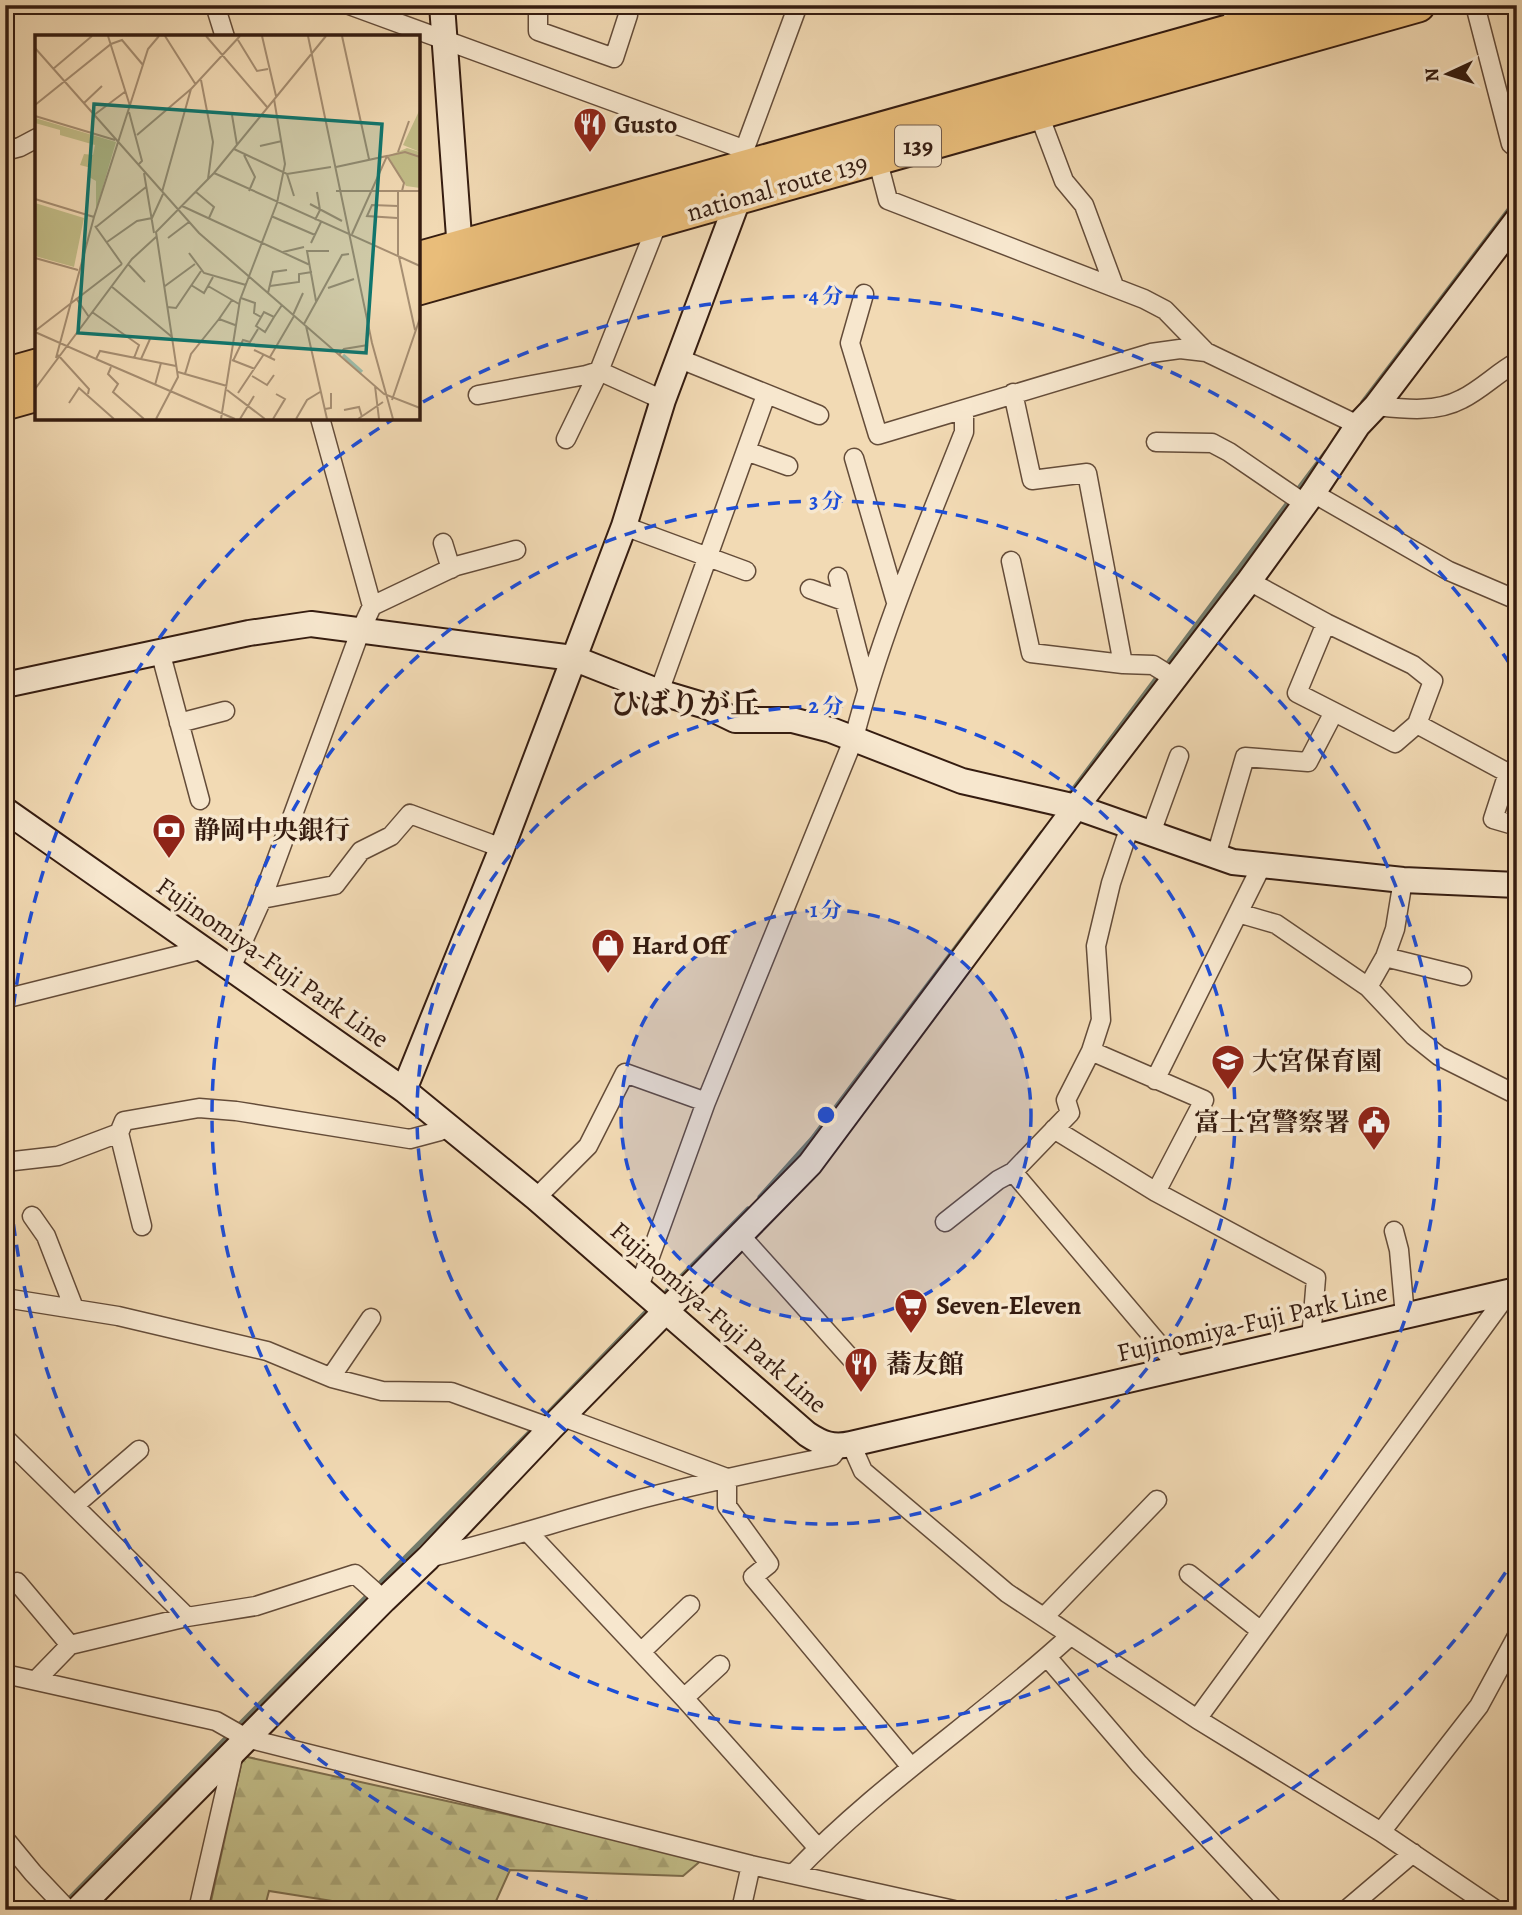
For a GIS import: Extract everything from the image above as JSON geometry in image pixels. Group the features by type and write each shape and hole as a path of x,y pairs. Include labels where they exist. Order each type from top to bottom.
{"highway":[{"name":"national route 139","path":"420,287 461,261 1234,18 1324,5"},
{"name":"national route 139","path":"420,259 461,261 658,222 740,172 877,158 1418,5"},
{"path":"5,374 35,366"},
{"path":"5,403 35,395"}],"street":[{"path":"215,5 224,35"},
{"path":"349,5 444,42 740,172"},
{"path":"442,5 461,261"},
{"path":"538,5 538,31 614,58 628,15 627,5"},
{"path":"404,1090 502,848 624,526 663,400 680,359 740,172 798,5"},
{"path":"1475,5 1511,144 1517,148"},
{"path":"1038,112 1064,181 1084,205 1114,286"},
{"path":"5,151 35,139"},
{"path":"877,158 888,200 1114,286 1165,310 1206,352"},
{"path":"5,1839 33,1873 68,1906 376,1593 428,1558 548,1423 667,1312 810,1164 1076,807 1166,673 1249,580 1301,497 1353,422 1376,406 1517,220"},
{"path":"566,439 599,371 658,222"},
{"path":"864,294 850,344 877,435 1013,393 1152,354 1180,349 1206,352 1353,422"},
{"path":"680,359 819,415"},
{"path":"1376,406 1422,409 1462,400 1517,362"},
{"path":"478,395 586,376 599,371 663,400"},
{"path":"1013,393 1032,480 1087,473 1123,664"},
{"path":"659,692 766,395"},
{"path":"639,1287 706,1102 854,738 867,688 896,602 964,432 964,410"},
{"path":"321,420 372,606"},
{"path":"1156,442 1212,443 1301,497 1449,570 1517,600"},
{"path":"746,451 788,466"},
{"path":"854,458 896,602"},
{"path":"624,526 746,571"},
{"path":"443,543 451,569"},
{"path":"230,968 262,899 359,632 372,606 451,569 516,550"},
{"path":"1011,561 1031,653 1123,664 1166,673"},
{"path":"838,577 867,688"},
{"path":"1249,580 1326,623 1413,665 1433,681 1417,724 1395,743 1297,693 1326,623"},
{"path":"810,590 844,601"},
{"path":"5,685 160,651 311,624 573,658 659,692 706,706 735,720 792,720 854,738 962,781 1076,807 1233,862 1403,880 1517,885"},
{"path":"160,651 200,800"},
{"path":"179,723 225,711"},
{"path":"1216,856 1245,757 1308,762 1334,712"},
{"path":"1417,724 1508,773 1493,819 1517,826"},
{"path":"945,1222 998,1180 1013,1172 1070,1113 1066,1100 1091,1051 1101,1020 1096,946 1111,883 1179,756"},
{"name":"Fujinomiya-Fuji Park Line","path":"5,810 404,1090 536,1198 807,1434 822,1444 845,1446 1513,1291"},
{"path":"262,899 335,885 361,851 391,836 410,814 502,848"},
{"path":"1155,1080 1262,865"},
{"path":"1368,988 1385,957 1395,929 1403,880"},
{"path":"1238,913 1276,924 1368,988 1414,1036 1439,1056 1517,1095"},
{"path":"8,998 204,949"},
{"path":"1385,957 1462,976"},
{"path":"1091,1051 1204,1100 1156,1192"},
{"path":"536,1198 587,1146 625,1073 706,1102"},
{"path":"142,1226 119,1133 124,1121 198,1108 236,1111 410,1139 440,1131 446,1125"},
{"path":"1054,1129 1156,1192 1316,1278 1311,1339"},
{"path":"5,1162 58,1156 119,1133"},
{"path":"1013,1172 1180,1369"},
{"path":"32,1216 46,1236 74,1308"},
{"path":"1394,1231 1399,1250 1405,1316"},
{"path":"741,1236 855,1363"},
{"path":"1198,1719 1513,1291"},
{"path":"5,1298 118,1316 267,1351 331,1377 382,1391 451,1392 727,1478"},
{"path":"331,1377 371,1318"},
{"path":"5,1438 187,1617"},
{"path":"428,1558 629,1502 832,1456 845,1446 863,1471 1007,1593 1198,1719 1381,1832 1496,1910"},
{"path":"74,1506 139,1450"},
{"path":"727,1478 727,1506 769,1564 753,1577 911,1767"},
{"path":"1044,1618 1157,1500"},
{"path":"528,1532 684,1698 818,1848"},
{"path":"36,1680 71,1645 187,1617 256,1606 355,1574 376,1593"},
{"path":"1189,1574 1261,1632"},
{"path":"17,1582 71,1645"},
{"path":"640,1652 690,1605"},
{"path":"794,1873 818,1848 911,1767 1070,1636"},
{"path":"1381,1832 1479,1706 1517,1636"},
{"path":"1047,1657 1139,1764 1275,1910"},
{"path":"684,1698 720,1665"},
{"path":"5,1674 216,1721 237,1737 751,1865 954,1910"},
{"path":"198,1910 237,1737"},
{"path":"1346,1910 1413,1853"},
{"path":"741,1910 751,1865"}],"green space":[{"path":"243,1756 704,1858 683,1876 510,1870 492,1910 339,1910 339,1902 269,1891 264,1910 209,1910"}],"waterway":[{"path":"1363,402 1517,199"},
{"path":"1072,791 1326,452"},
{"path":"760,1197 812,1139 1042,833"},
{"path":"667,1291 748,1209"},
{"path":"237,1727 645,1313"},
{"path":"66,1902 230,1734"}],"place":[{"name":"Gusto","path":"590,154"},
{"name":"静岡中央銀行","path":"169,860"},
{"name":"Hard Off","path":"608,975"},
{"name":"大宮保育園","path":"1228,1091"},
{"name":"富士宮警察署","path":"1374,1152"},
{"name":"Seven-Eleven","path":"911,1335"},
{"name":"蕎友館","path":"861,1394"}],"district":[{"name":"ひばりが丘","path":"685,704"}]}
